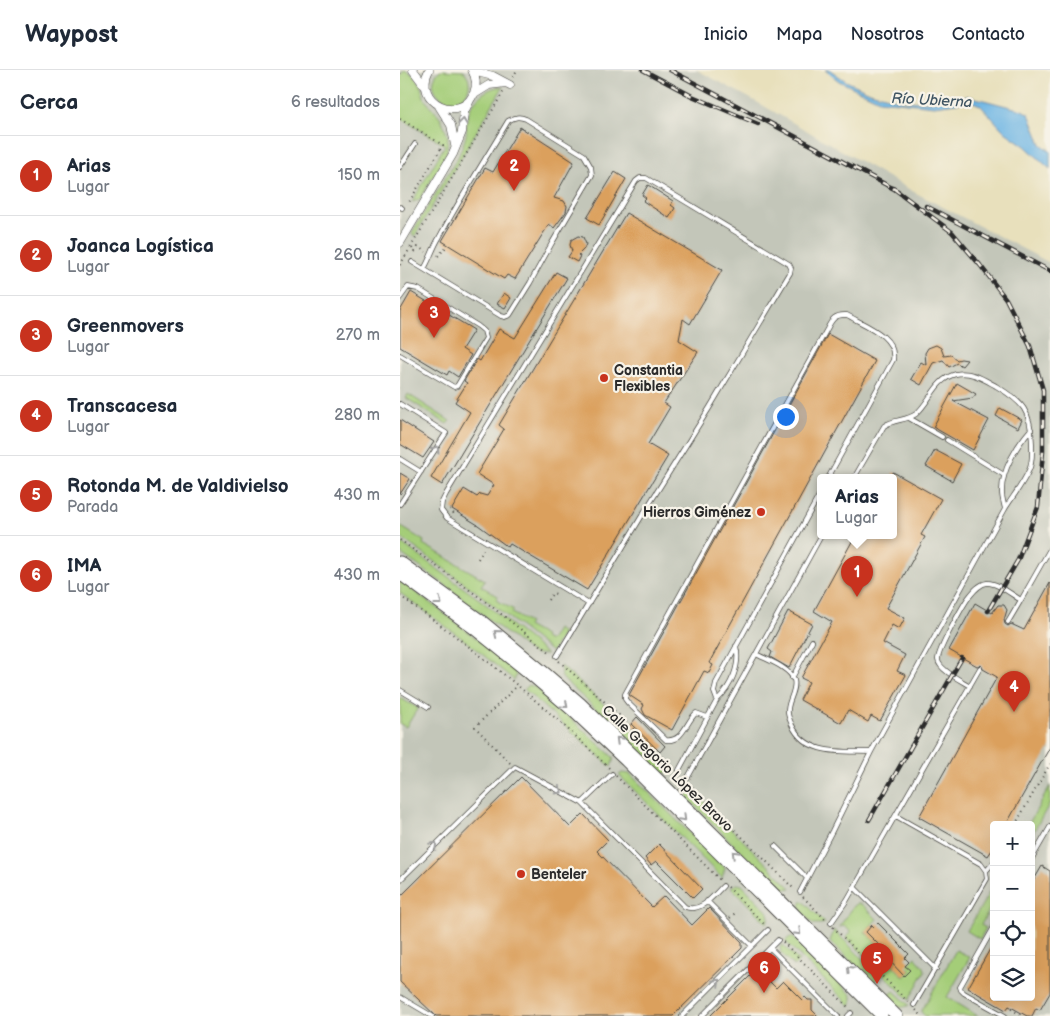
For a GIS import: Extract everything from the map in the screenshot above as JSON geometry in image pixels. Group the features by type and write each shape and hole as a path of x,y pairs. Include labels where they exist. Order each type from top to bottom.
{"main road":[{"name":"Calle Gregorio López Bravo","path":"400,562 483,622 582,704 897,1016"},
{"name":"Calle Gregorio López Bravo","path":"400,574 472,627 572,710 621,756 882,1016"}],"street":[{"path":"413,70 425,86 429,97 444,108 459,107 489,85 508,84"},
{"path":"425,86 425,79 429,70"},
{"path":"400,243 446,166 462,132 464,112 476,88 472,71 493,76 508,84"},
{"path":"437,104 451,126 455,145"}],"lane":[{"path":"412,262 501,316 510,315 592,175 588,160 584,155 526,119 520,117 508,121 438,239 432,256 424,269"},
{"path":"400,167 415,144"},
{"path":"557,656 589,604 643,514 710,407 790,273 791,268 789,264 646,178 640,178 636,181 442,502 441,510 447,518 589,604"},
{"path":"400,287 405,290"},
{"path":"400,298 408,287 418,289 478,326 484,331 486,338 457,386 454,387 400,355"},
{"path":"707,716 696,712 678,737 666,740 628,703 625,699 625,694 827,328 834,317 840,314 846,315 884,337 892,346 894,353 893,360 830,474"},
{"path":"800,892 871,752 1005,509 1029,472 1031,466 1031,429 1027,412 1013,396 979,377 955,374 935,387 921,409 909,418 899,422 890,422 884,426 856,474"},
{"path":"400,404 446,433 400,504"},
{"path":"909,418 942,437"},
{"path":"1005,509 1002,493 1004,475 1024,437 1031,429"},
{"path":"947,440 1004,475"},
{"path":"400,459 421,472"},
{"path":"717,700 714,692 716,683 817,499"},
{"path":"687,780 819,539"},
{"path":"1008,622 1050,549"},
{"path":"970,686 948,672 939,664 938,660 940,649 968,599 980,586 987,583 997,586 1021,600"},
{"path":"792,678 812,641"},
{"path":"678,771 707,716 722,695 735,671 738,654 736,646"},
{"path":"756,654 784,669 792,678 795,687 788,709 789,719 794,729 808,745 833,751 871,752"},
{"path":"831,923 896,816 980,668"},
{"path":"400,690 428,707"},
{"path":"400,880 515,767 582,803 685,908 697,908 724,886"},
{"path":"582,803 612,774"},
{"path":"896,816 981,864 986,871 987,879 914,1005"},
{"path":"1035,853 1050,827"},
{"path":"775,846 807,878"},
{"path":"986,871 990,866"},
{"path":"854,887 936,968"},
{"path":"707,901 752,946"},
{"path":"682,1016 769,929"},
{"path":"990,934 960,987 964,993 1005,1016"},
{"path":"702,1016 778,939"},
{"path":"770,948 838,1016"},
{"path":"400,997 432,1016"}],"path":[{"path":"400,74 402,70"},
{"path":"400,265 508,84"},
{"path":"400,119 443,145 402,208"},
{"path":"450,509 458,518"},
{"path":"400,540 482,598 550,653 678,771"},
{"path":"400,596 469,646 560,723 607,767 769,929"},
{"path":"515,767 475,727 516,687"},
{"path":"1017,821 1050,764"},
{"path":"687,780 922,1016"},
{"path":"778,939 851,1014"},
{"path":"1011,1009 1023,1016"}],"shaded area":[{"path":"400,70 697,70 914,192 1050,263 1050,1016 400,1016"}],"green space":[{"path":"404,70 411,73 420,84 425,100 441,118 448,137 447,151 443,161 419,200 412,202 445,145 400,118 400,77"},
{"path":"440,70 464,71 469,85 463,98 449,101 437,93 434,86 434,78"},
{"path":"497,87 503,87 414,237 413,231 458,157 466,135 468,113 482,94"},
{"path":"408,394 450,421 447,424 406,398"},
{"path":"400,526 424,541 423,544 485,580 481,586 498,596 496,600 514,610 512,613 529,623 527,626 545,636 544,638 550,641 557,629 563,633 552,652 478,593 400,537"},
{"path":"400,542 483,602 547,654 536,654 529,651 444,584 400,553"},
{"path":"400,581 515,669 516,676 514,680 467,642 400,593"},
{"path":"560,665 617,716 671,769 670,771 663,774 565,681 561,676"},
{"path":"529,685 536,687 614,758 611,767 524,689"},
{"path":"400,698 418,708 406,727 400,724"},
{"path":"622,773 630,774 725,868 722,878 619,775"},
{"path":"1050,786 1050,803 1035,829 1035,821 1030,821"},
{"path":"690,788 791,888 779,890 687,798"},
{"path":"737,884 742,885 768,912 769,918 766,923 731,887"},
{"path":"990,891 990,909 981,925 986,928 980,939 967,931"},
{"path":"802,900 825,923 813,924 805,916 801,910"},
{"path":"858,903 863,905 877,919 865,932 887,953 884,956 904,977 911,970 907,966 915,957 924,967 925,971 909,1000 846,937 851,932 844,926 839,927"},
{"path":"834,930 880,976 873,983 830,941"},
{"path":"790,937 794,938 852,995 850,1006 785,941"},
{"path":"782,944 799,961 794,966 781,953 780,948"},
{"path":"956,950 970,957 947,997 978,1016 925,1016 921,1012"},
{"path":"894,991 909,1005 899,1007 894,1004 887,997"}],"water":[{"path":"825,70 830,70 846,81 870,92 903,101 930,102 968,96 1022,110 1029,114 1041,144 1050,151 1050,169 1025,146 1005,132 980,105 971,101 934,106 879,100 839,81"}],"building":[{"path":"520,127 574,162 554,198 564,201 567,206 566,212 554,228 549,224 515,279 507,275 504,279 442,241 485,168 493,172"},
{"path":"615,172 626,179 599,225 587,218"},
{"path":"648,185 673,201 671,205 675,208 669,218 643,201 646,198 642,195"},
{"name":"Constantia Flexibles","path":"626,213 722,270 690,324 683,319 679,340 698,352 664,403 670,407 648,444 668,456 587,590 510,544 508,547 452,509 464,489 477,497 480,494 487,496 494,485 477,474 504,429 499,425"},
{"path":"578,236 583,237 586,244 578,255 580,256 577,262 568,257 572,251 571,240"},
{"path":"556,272 567,278 442,485 431,478 470,412 455,402 467,383 464,381 477,359 480,361 499,329 515,338"},
{"path":"411,292 474,330 462,349 471,355 458,377 449,371 447,375 400,347 400,311"},
{"path":"504,293 511,298 505,308 497,304"},
{"name":"Hierros Giménez","path":"828,334 875,361 709,663 713,665 709,673 704,671 672,730 645,715 642,709 644,705 629,695"},
{"path":"936,345 941,348 944,356 951,355 957,360 967,360 962,366 957,363 949,367 943,360 933,363 921,385 911,379 921,362 926,365 925,353 928,348"},
{"path":"957,383 976,394 973,398 953,401 989,420 973,450 933,427"},
{"path":"1000,408 1022,420 1018,428 996,416"},
{"path":"400,420 434,442 423,458 400,444"},
{"path":"935,450 961,464 952,481 926,466"},
{"path":"400,473 410,479 400,494"},
{"path":"897,474 941,499 921,535 925,537 886,608 905,618 899,629 892,625 883,643 905,655 897,671 906,675 880,721 871,716 868,722 848,710 841,723 800,700 809,682 801,678 832,622 814,611 853,539 897,539"},
{"path":"1050,583 1050,747 1008,821 990,821 990,853 988,856 919,817 997,677 983,669 981,665 977,666 949,650 975,603 992,613 998,605 1004,605 1007,610 1004,620 1005,624 1008,626 1011,624 1024,630"},
{"path":"788,611 812,624 789,668 770,657 772,652 768,649"},
{"path":"637,717 665,746 660,752 631,724"},
{"name":"Benteler","path":"521,777 570,827 583,814 608,840 597,851 652,907 664,896 692,925 709,908 742,942 742,948 673,1016 436,1016 400,982 400,897"},
{"path":"659,844 702,889 693,898 656,861 651,865 645,858"},
{"path":"1042,866 1050,871 1050,993 1040,1010 1036,1008 1032,1016 1027,1016 1009,1006 1006,1010 990,1001 1035,1001 1035,878"},
{"path":"878,923 909,954 905,958 909,962 905,966 910,970 904,976 885,956 887,953 866,932 872,925 874,927"},
{"path":"990,949 990,1001 968,988"},
{"path":"757,969 776,988 783,981 802,1000 805,997 808,1000 812,1000 812,1010 818,1016 710,1016"}],"railway":[{"path":"643,70 692,96 758,124"},
{"path":"670,70 898,191"},
{"path":"893,188 952,232 1006,299 1030,346 1043,390 1043,452 1038,507 1018,560 988,611"},
{"path":"926,206 1050,271"},
{"path":"869,820 962,658"}],"place":[{"name":"Joanca Logística","path":"514,191"},
{"name":"Greenmovers","path":"434,338"},
{"name":"Constantia Flexibles","path":"604,378"},
{"name":"Hierros Giménez","path":"761,512"},
{"name":"Arias","path":"857,597"},
{"name":"Transcacesa","path":"1014,712"},
{"name":"Benteler","path":"521,874"},
{"name":"Rotonda M. de Valdivielso","path":"877,984"},
{"name":"IMA","path":"764,993"}],"water label":[{"name":"Río Ubierna","path":"932,100"}]}
